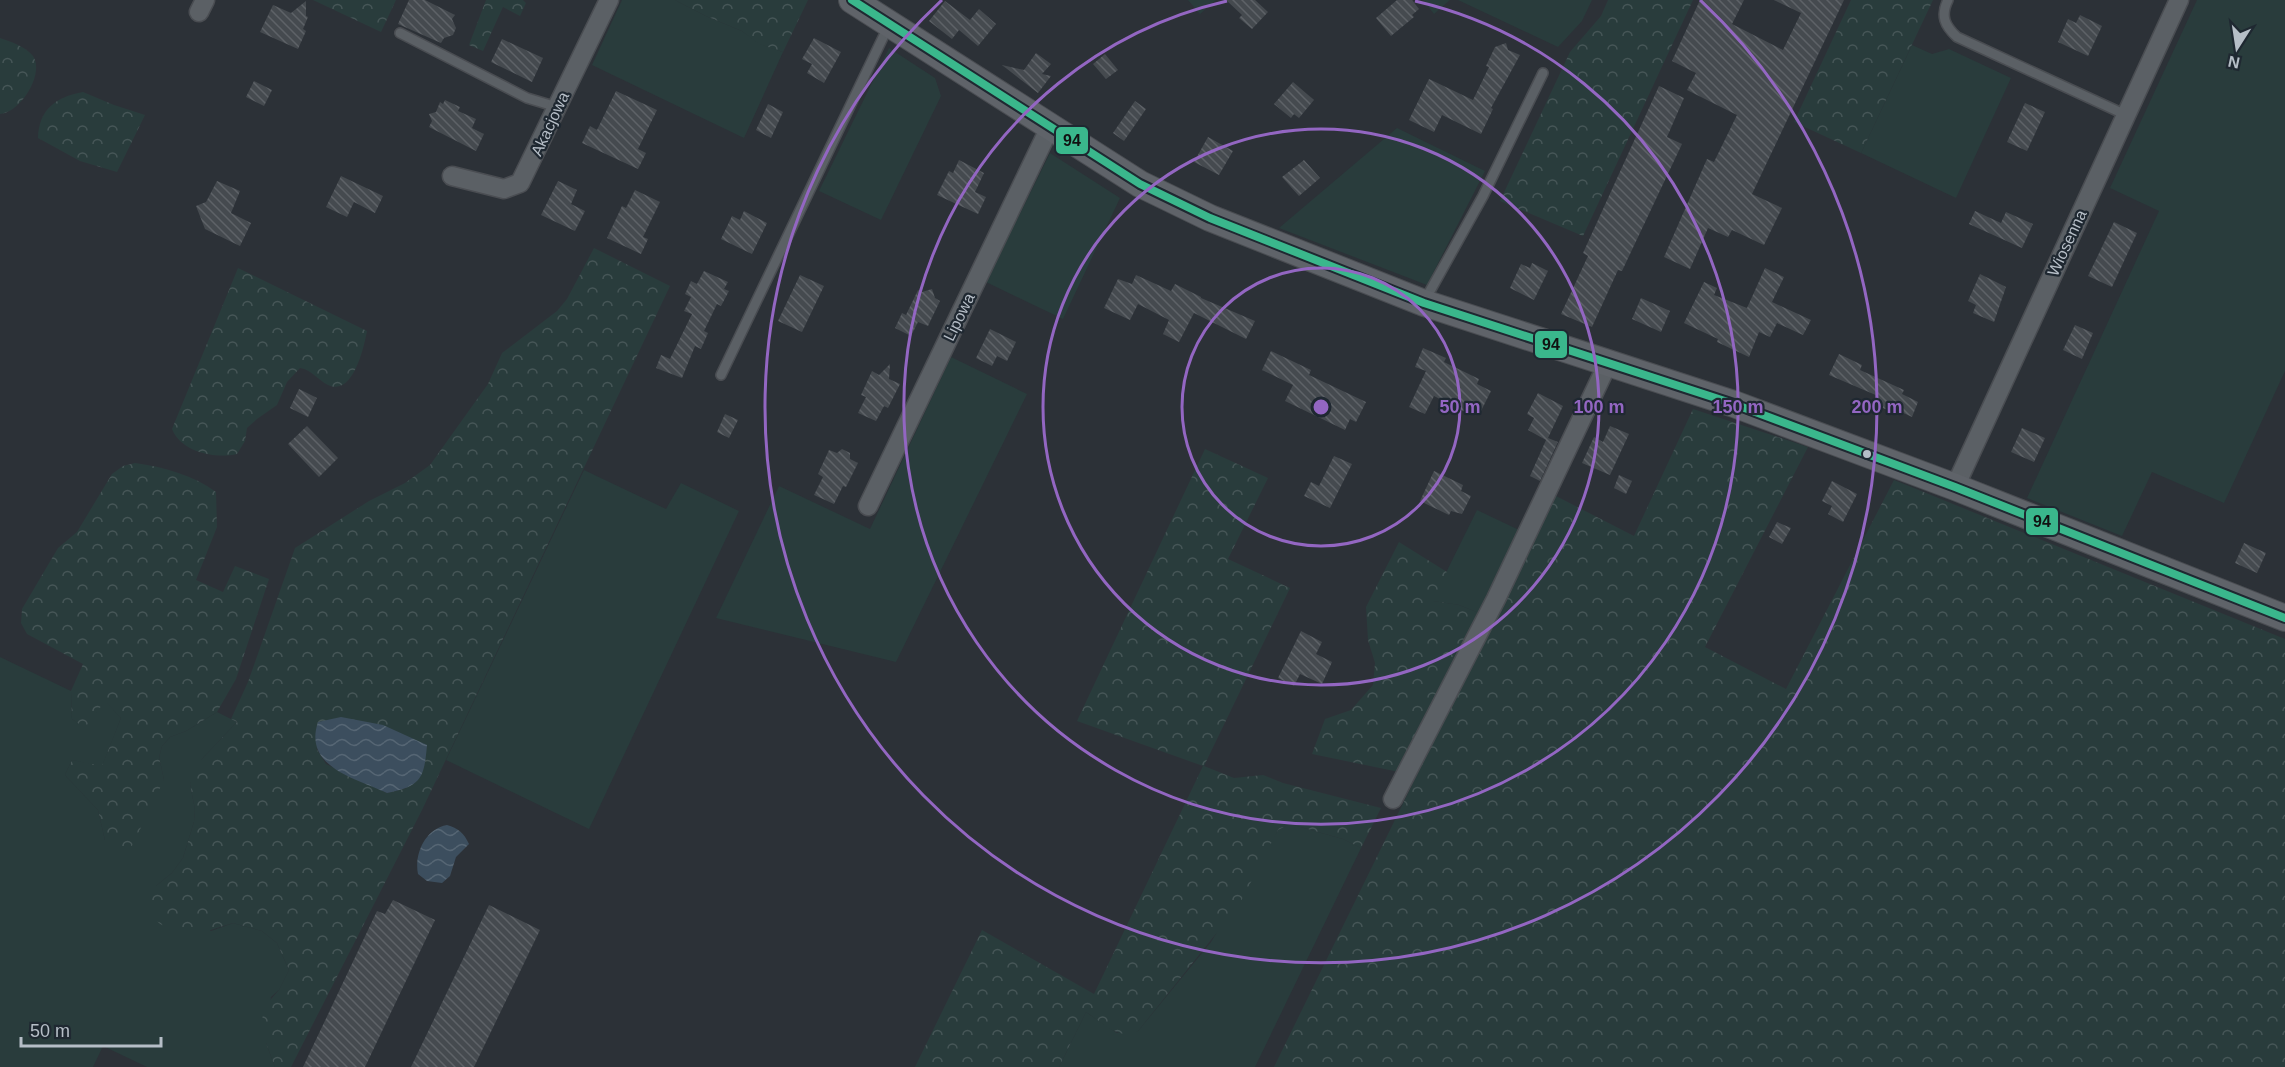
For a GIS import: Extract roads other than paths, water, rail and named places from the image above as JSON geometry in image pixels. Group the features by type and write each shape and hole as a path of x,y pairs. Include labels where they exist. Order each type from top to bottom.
{"street":[{"name":"Akacjowa","path":"452,176 504,189 520,183 609,0"},
{"path":"852,0 1140,184 1185,207 1424,303 1734,404 1955,487 2285,618"},
{"name":"Wiosenna","path":"1955,487 2179,0"},
{"name":"Lipowa","path":"868,506 1050,128"},
{"path":"1393,800 1496,599 1608,363"}],"lane":[{"path":"1948,0 1943,17 1948,29 1957,37 2126,115"},
{"path":"721,375 890,24"},
{"path":"400,33 527,98 557,107"},
{"path":"1424,303 1483,196 1543,73"}],"water":[{"path":"341,717 383,725 427,745 419,779 408,787 387,793 335,769 318,750 315,737 318,722"},
{"path":"447,825 460,832 469,844 456,857 450,876 442,883 427,881 418,874 420,851 427,837 439,827"}]}
